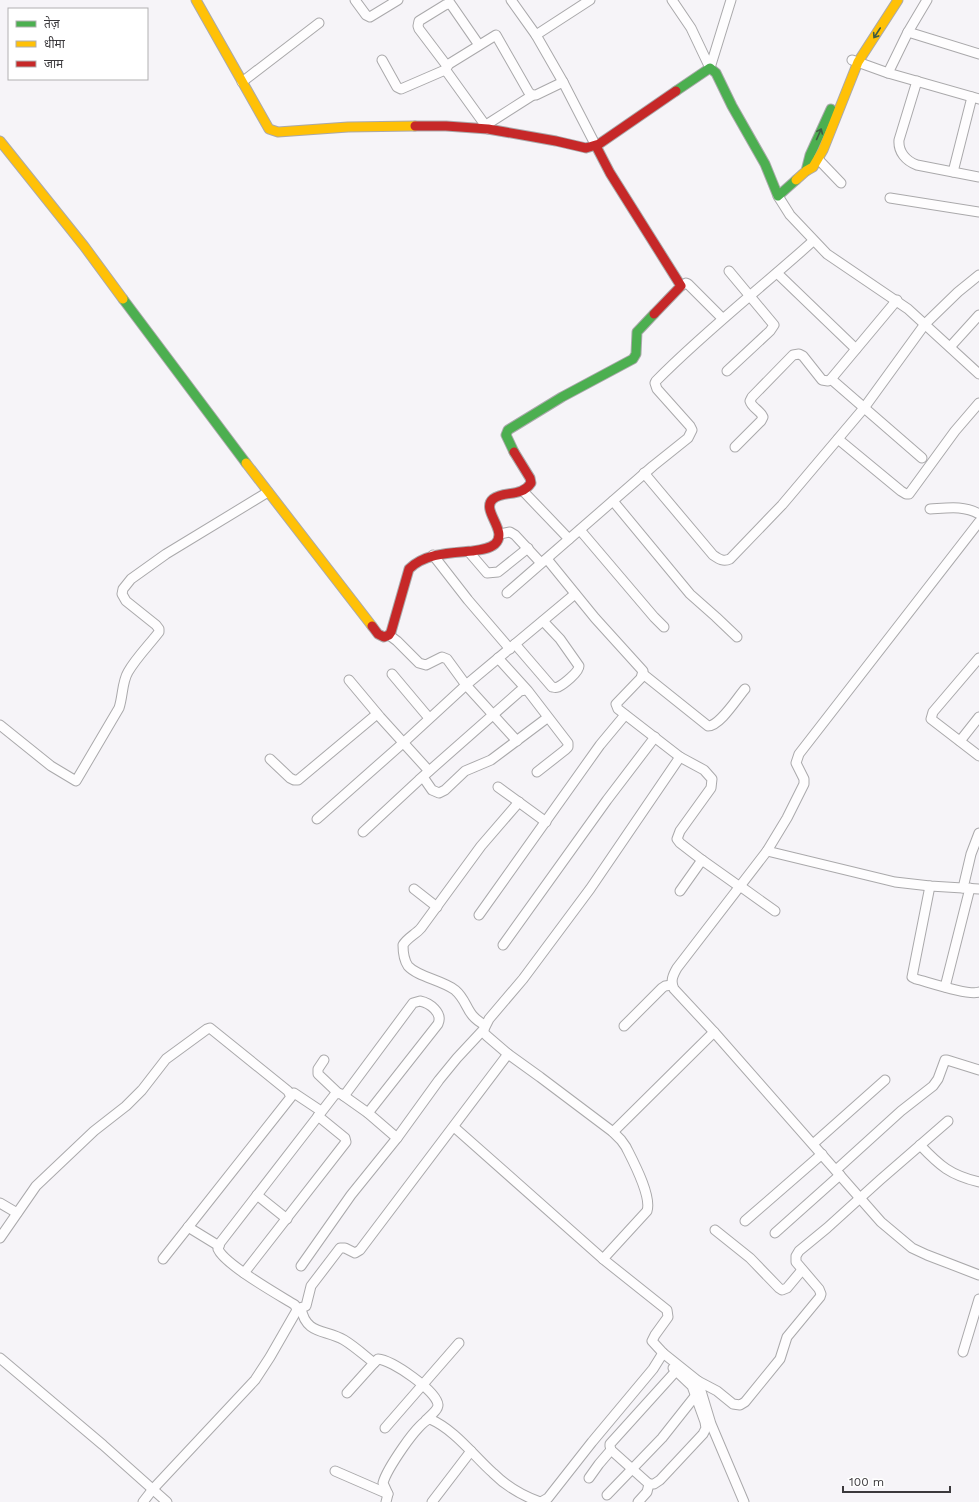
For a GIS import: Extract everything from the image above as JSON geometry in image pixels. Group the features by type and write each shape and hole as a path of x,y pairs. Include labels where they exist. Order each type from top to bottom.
{"street":[{"path":"196,0 269,129 278,132 348,127 487,127 586,148 596,146 669,94 710,68 731,0"},
{"path":"355,0 366,15 370,17 398,0"},
{"path":"511,0 536,35 563,82 610,173 681,286"},
{"path":"536,35 590,0"},
{"path":"672,0 694,34 710,68 716,73 732,106 765,164 778,196 790,215 813,241 827,254 897,300 977,369"},
{"path":"778,196 806,171 813,167 818,159 867,32 888,0"},
{"path":"806,171 810,155 855,61 898,0"},
{"path":"888,73 908,32 927,0"},
{"path":"479,45 450,3 419,21 419,29 487,127"},
{"path":"242,82 318,23"},
{"path":"908,32 979,54"},
{"path":"382,60 397,87 401,89 446,68 496,35 528,91 533,95"},
{"path":"855,61 888,73 975,98 953,172"},
{"path":"917,81 899,140 899,146 902,154 910,163 979,177"},
{"path":"487,127 533,95 563,82"},
{"path":"0,140 84,246 268,492 375,630 384,637 389,635 391,632 409,569 415,562 433,555 469,552 491,546 497,541 500,534 490,509 491,500 497,497 523,491 531,485 531,481 506,437 507,432 522,421 562,397 633,359 636,350 637,332 686,282 722,318"},
{"path":"818,159 841,183"},
{"path":"890,198 979,212"},
{"path":"507,593 644,473 688,438 692,430 690,426 657,389 654,383 722,318 750,297 813,241"},
{"path":"727,371 773,327 773,322 729,271"},
{"path":"777,273 856,349"},
{"path":"644,473 713,556 725,561 734,556 782,505 864,408 925,324 958,292 979,276"},
{"path":"735,447 761,421 763,417 762,414 750,404 750,401 794,355 799,354 803,356 822,380 828,381 897,300"},
{"path":"950,347 979,315"},
{"path":"831,379 922,458"},
{"path":"838,439 901,491 909,494 955,431 979,403"},
{"path":"523,491 569,539"},
{"path":"0,725 52,766 76,781 118,708 128,672 159,632 156,625 126,601 122,594 123,589 131,579 166,554 268,492"},
{"path":"613,501 690,594 737,637"},
{"path":"930,509 955,507 967,509 979,514"},
{"path":"979,522 799,754 796,763 804,779 803,788 767,851 673,974 672,985 881,1222 907,1244 926,1255 979,1275"},
{"path":"580,530 664,627"},
{"path":"500,534 510,532 515,535 544,561 641,667 643,674 708,726 712,726 719,720 745,689"},
{"path":"469,552 487,573 493,573 498,572 528,548"},
{"path":"433,555 468,600 552,686 558,687 578,671 579,666 560,639 544,620"},
{"path":"317,819 466,685 575,594"},
{"path":"389,635 401,644 419,662 426,665 442,657 447,659 466,685 517,741"},
{"path":"498,658 566,739 568,745 565,750 537,772"},
{"path":"979,658 931,716 933,722 979,756"},
{"path":"392,674 429,718"},
{"path":"643,674 637,683 616,704 618,709 680,757 704,770 712,779 711,788 677,835 677,839 702,860 775,911"},
{"path":"349,680 403,743 426,774 432,790 439,793 445,790 465,771 491,760 547,718"},
{"path":"363,832 493,714 520,691 525,690"},
{"path":"270,759 290,778 298,780 377,714"},
{"path":"479,915 600,745 626,715"},
{"path":"960,741 979,717"},
{"path":"503,946 607,800 655,737"},
{"path":"301,1266 351,1195 397,1138 450,1067 485,1027 526,975 590,889 680,757"},
{"path":"498,787 546,822"},
{"path":"485,1027 472,1016 456,991 440,982 414,971 405,960 403,948 404,942 419,931 472,858 519,802"},
{"path":"945,987 971,888 971,854 979,833"},
{"path":"767,851 895,882 930,886 971,888"},
{"path":"680,891 702,860"},
{"path":"930,886 912,975 916,979 945,987 974,993 979,992"},
{"path":"414,889 437,908"},
{"path":"624,1026 662,988 672,985"},
{"path":"218,1246 334,1095 341,1094 413,1003 420,1001 429,1004 434,1009 438,1017 438,1024 368,1113"},
{"path":"485,1027 484,1033 487,1036 508,1054 613,1132 621,1140 630,1154 645,1192 648,1207 647,1211 603,1259"},
{"path":"0,1238 36,1186 94,1131 126,1106 142,1090 166,1059 210,1028 288,1091 291,1097 163,1259"},
{"path":"613,1132 714,1032"},
{"path":"143,1502 153,1489 255,1380 299,1309 308,1304 311,1286 337,1251 342,1248 355,1253 360,1250 508,1054"},
{"path":"324,1060 318,1069 318,1074 397,1138"},
{"path":"775,1232 901,1111 933,1086 938,1079 945,1060 979,1070"},
{"path":"813,1144 885,1080"},
{"path":"244,1273 346,1142 345,1138 320,1114 294,1093"},
{"path":"454,1127 603,1259 667,1310 668,1317 652,1341 666,1356 698,1381 717,1391 733,1404 740,1405 780,1359 787,1337 820,1296 821,1292 819,1288 796,1262 796,1256 799,1251 948,1121"},
{"path":"920,1145 939,1164 953,1174 979,1182"},
{"path":"745,1221 822,1154"},
{"path":"258,1195 287,1219"},
{"path":"0,1203 17,1213"},
{"path":"188,1227 218,1246 218,1249 222,1254 244,1273 296,1305 309,1326 342,1339 374,1362"},
{"path":"716,1230 750,1258 782,1290 787,1288 802,1270"},
{"path":"964,1352 979,1299"},
{"path":"386,1428 459,1342"},
{"path":"666,1356 676,1372 690,1383 696,1395 705,1422 705,1431 660,1480 654,1484 649,1484 612,1450 610,1444 676,1372"},
{"path":"426,1420 432,1420 442,1427 471,1451 503,1482 526,1499 544,1502 653,1369 666,1356"},
{"path":"0,1358 103,1445 167,1502"},
{"path":"347,1393 374,1362 380,1359 400,1368 434,1397 438,1404 437,1409 399,1452 387,1474 384,1483 387,1498"},
{"path":"698,1381 711,1424 744,1502"},
{"path":"606,1495 662,1438 696,1395"},
{"path":"589,1478 612,1450"},
{"path":"432,1502 471,1451"},
{"path":"335,1471 387,1498"},
{"path":"638,1502 647,1492 649,1484"}],"traffic: fast":[{"path":"676,91 710,68 716,73 732,106 765,164 778,196 796,180"},
{"path":"806,171 810,155 831,109"},
{"path":"123,299 246,463"},
{"path":"514,452 506,435 508,430 562,397 633,359 636,354 637,332 654,314"}],"traffic: slow":[{"path":"196,0 269,129 278,132 348,127 415,126"},
{"path":"796,180 813,167 823,150 858,62 898,0"},
{"path":"0,141 84,246 123,299"},
{"path":"246,463 372,626"}],"traffic: jam":[{"path":"415,126 446,126 488,129 586,148 599,144 676,91"},
{"path":"596,146 610,173 681,286 654,314"},
{"path":"372,626 378,634 384,637 389,635 409,569 415,564 430,557 447,553 481,550 495,544 499,533 490,509 490,504 497,496 522,491 531,483 530,478 514,452"}]}
